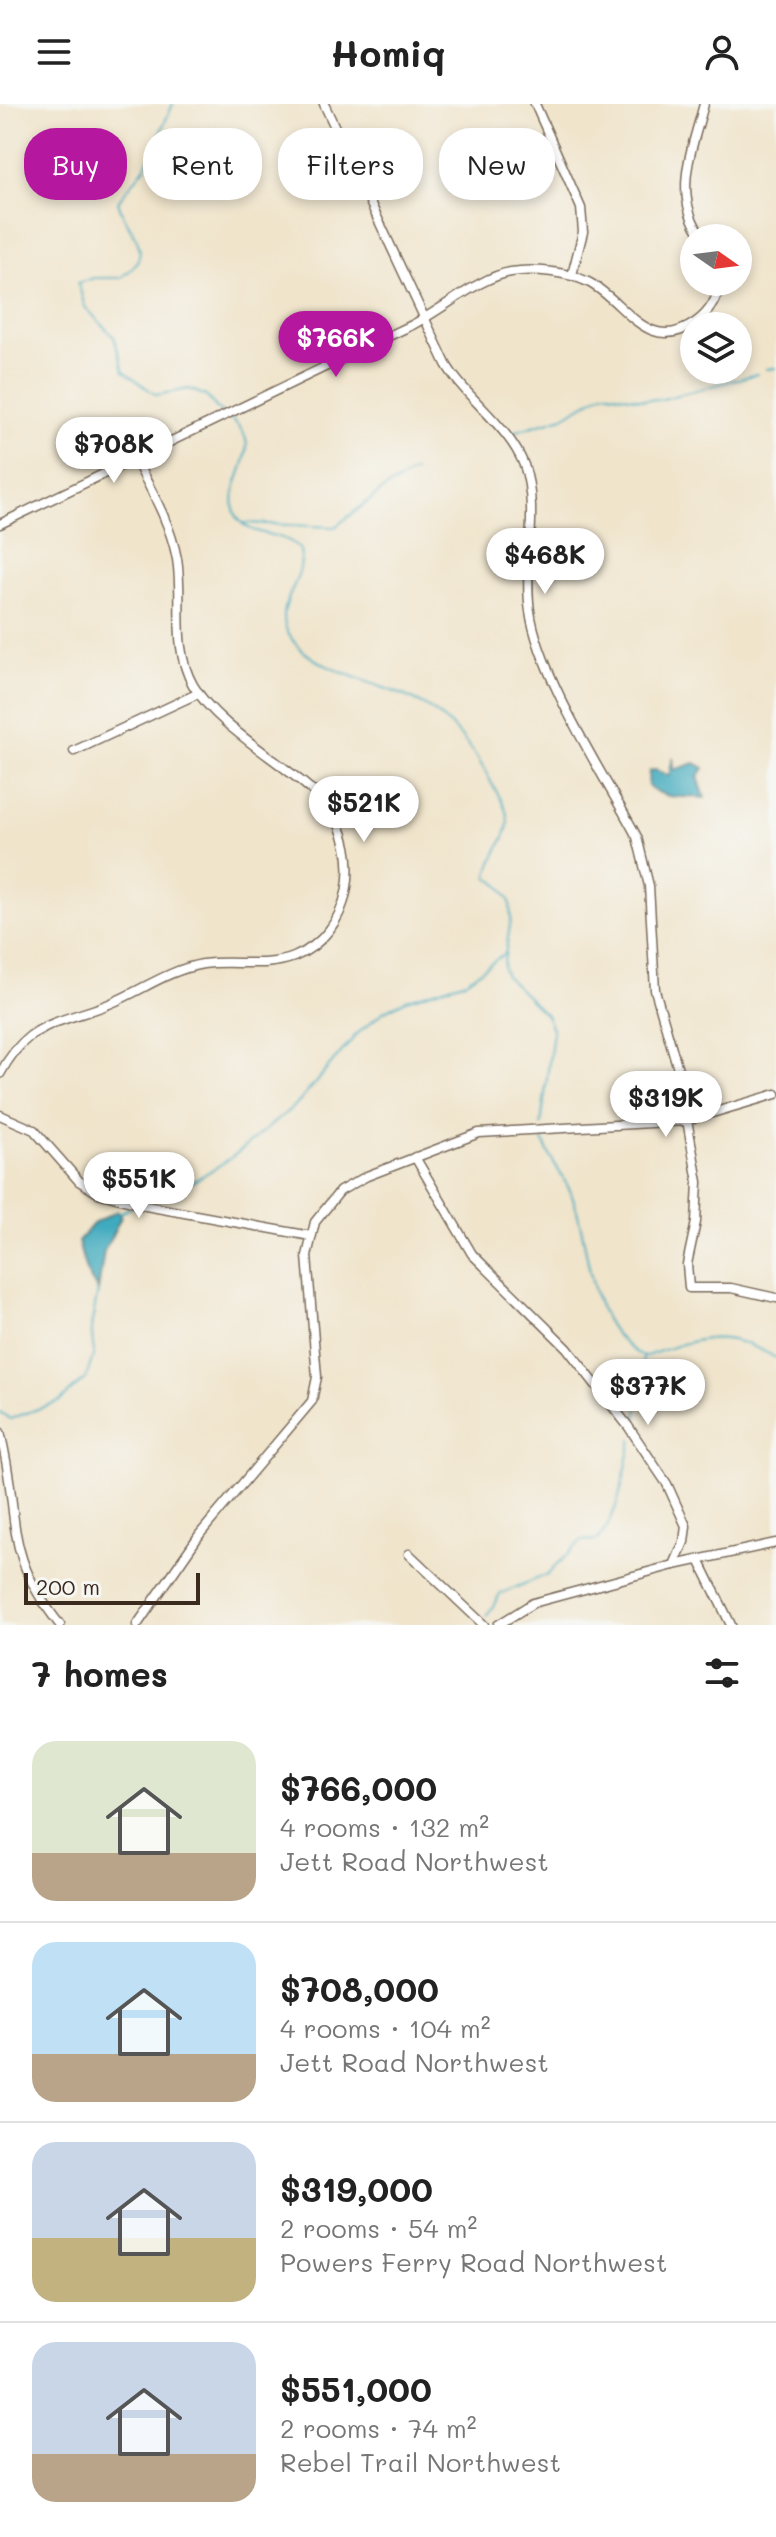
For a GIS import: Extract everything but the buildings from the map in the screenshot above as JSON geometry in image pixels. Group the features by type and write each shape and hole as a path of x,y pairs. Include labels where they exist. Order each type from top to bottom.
{"street":[{"path":"324,104 454,377 502,432 525,468 530,501 527,582 539,651 643,851 649,886 655,990 678,1069 698,1195 687,1264 689,1288 731,1288 776,1298"},
{"path":"535,104 581,208 583,232 572,275"},
{"path":"694,224 684,189 704,104"},
{"path":"0,524 425,319 503,274 524,271 572,275 600,289 643,327 661,332 677,331 698,321 717,296"},
{"path":"0,1074 21,1044 43,1028 110,1004 186,968 291,958 318,943 337,917 346,891 349,863 346,840 337,818 321,798 199,693 181,650 179,575 173,541 134,457"},
{"path":"74,751 199,693"},
{"path":"137,1625 200,1534 312,1401 317,1377 307,1278 311,1236 321,1211 340,1191 415,1157 479,1133 685,1121 776,1094"},
{"path":"0,1115 34,1130 79,1181 98,1193 146,1206 311,1236"},
{"path":"415,1157 472,1254 567,1348 628,1426 667,1484 686,1526 684,1542 674,1565"},
{"path":"0,1432 2,1469 16,1560 30,1589 60,1625"},
{"path":"498,1625 533,1603 674,1565 776,1543"},
{"path":"409,1554 484,1625"},
{"path":"699,1560 731,1625"}],"water":[{"path":"673,758 674,770 695,763 704,768 698,777 705,798 669,796 648,786 649,771 656,770 669,776"},
{"path":"117,1211 121,1217 104,1251 98,1291 86,1271 78,1242 93,1224"}],"waterway":[{"path":"173,104 145,167 118,201 137,240 139,258 120,278 94,278 78,283 85,307 114,337 124,371 156,395 189,389 206,396 222,414"},
{"path":"766,369 776,368"},
{"path":"510,433 563,417 605,392 645,400 663,399 757,374"},
{"path":"228,417 241,428 246,440 246,452 233,503 236,515 249,528 285,539 300,550 299,572 285,611 287,631 297,645 329,667 408,697 435,712 455,729 471,749 504,805 508,827 488,877 501,887 510,902 511,919 503,968 506,976 546,1015 553,1031 541,1125"},
{"path":"244,523 335,527 384,489 415,471"},
{"path":"144,1200 194,1181 231,1158 299,1102 356,1035 383,1012 406,1000 466,981 505,953"},
{"path":"541,1132 547,1150 573,1198 600,1307 624,1343 643,1357 695,1341 724,1339 757,1348 776,1358"},
{"path":"120,1213 131,1207"},
{"path":"0,1413 10,1419 60,1401 86,1378 94,1353 91,1327 98,1291"},
{"path":"636,1422 643,1358"},
{"path":"487,1616 500,1594 548,1574 581,1541 598,1540 616,1505 632,1440"}]}
